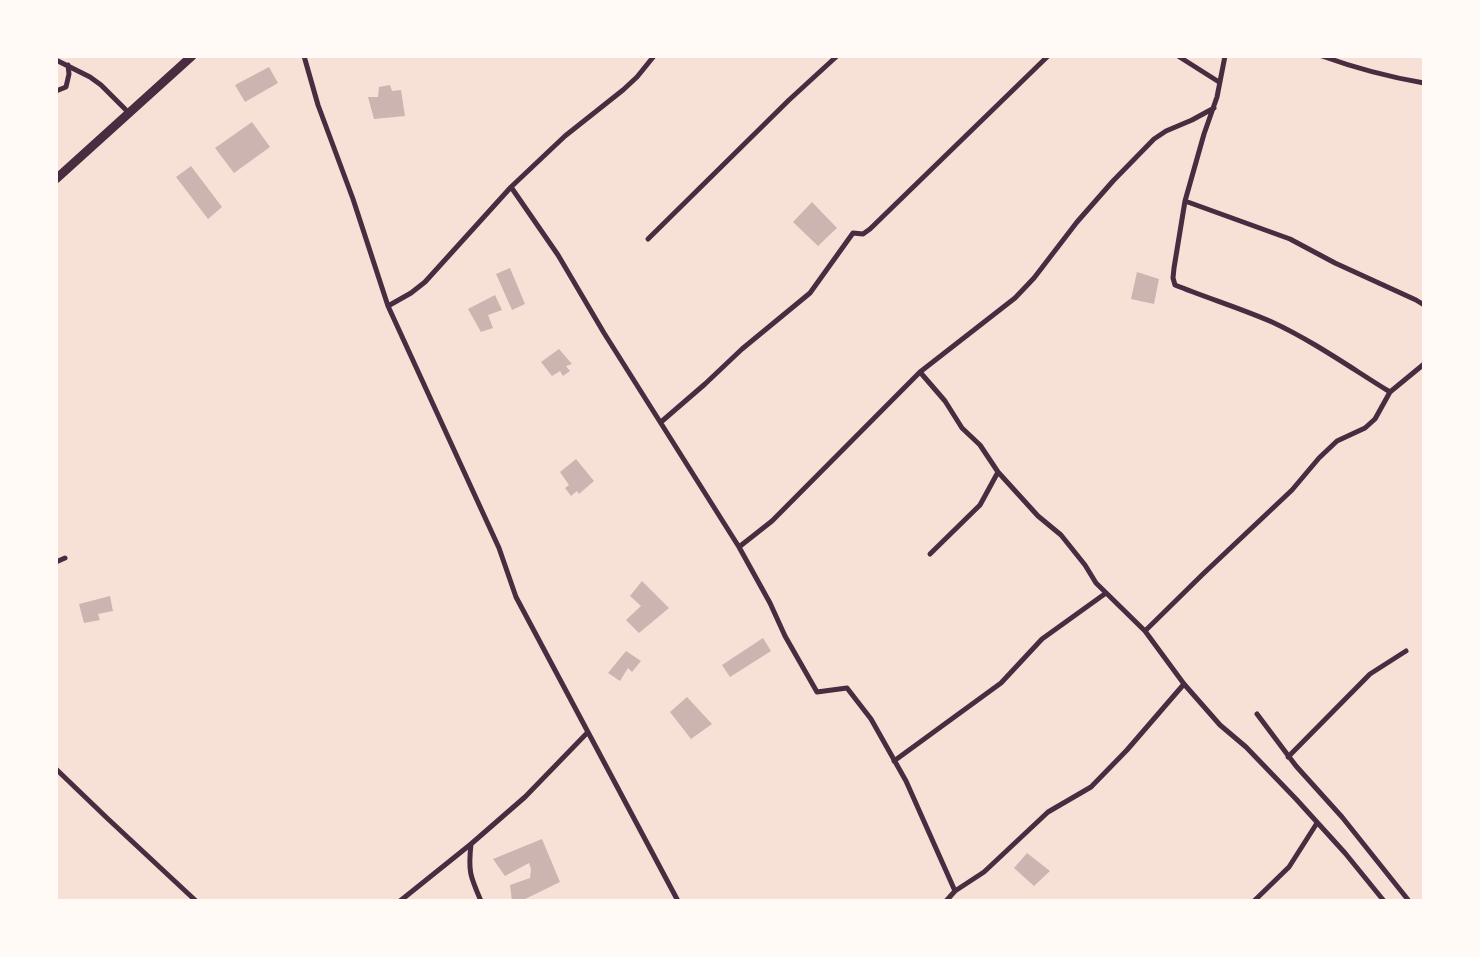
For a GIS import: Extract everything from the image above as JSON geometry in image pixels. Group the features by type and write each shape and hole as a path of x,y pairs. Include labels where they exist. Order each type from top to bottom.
{"main road":[{"path":"56,179 192,56"}],"street":[{"path":"304,56 318,105 353,199 388,306 499,548 516,597 678,901"},
{"path":"388,306 411,293 425,282 511,186 565,136 623,90 637,77 654,56"},
{"path":"648,239 789,100 837,56"},
{"path":"661,422 742,349 810,293 853,233 863,234 870,229 1048,56"},
{"path":"1178,56 1219,82"},
{"path":"1225,56 1214,108 1204,134 1185,201 1174,268 1173,278 1175,285 1229,304 1273,323 1314,344 1390,392"},
{"path":"1322,56 1354,68 1424,83"},
{"path":"56,60 90,77 101,85 129,113"},
{"path":"56,91 66,87 69,74 68,66"},
{"path":"740,547 772,521 920,372 1015,298 1034,278 1077,222 1154,139 1166,131 1214,108"},
{"path":"511,186 558,255 604,333 740,547 770,603 785,636 817,692 847,688 871,719 906,781 955,891"},
{"path":"1185,201 1290,239 1424,305"},
{"path":"1145,631 1292,490 1325,452 1337,441 1365,428 1375,419 1390,392 1424,364"},
{"path":"920,372 945,401 962,428 980,445 998,472 1038,516 1061,535 1085,565 1091,577 1145,631 1184,684 1220,725 1246,747 1345,853 1384,901"},
{"path":"930,554 980,505 998,472"},
{"path":"56,562 65,558"},
{"path":"894,761 1001,683 1042,639 1106,593"},
{"path":"1288,757 1370,674 1406,651"},
{"path":"946,901 955,891 984,872 1048,812 1091,787 1127,750 1184,684"},
{"path":"1257,714 1288,757 1342,817 1409,901"},
{"path":"400,901 471,844 525,797 588,732"},
{"path":"56,769 196,901"},
{"path":"1254,901 1289,867 1317,823"},
{"path":"471,844 469,867 481,901"}],"building":[{"path":"269,67 278,83 245,102 235,85"},
{"path":"390,85 392,91 401,90 405,116 374,119 368,97 378,97 379,87"},
{"path":"252,122 270,147 234,173 215,148"},
{"path":"191,166 222,207 208,219 176,177"},
{"path":"812,202 837,228 818,246 793,222"},
{"path":"510,268 525,304 512,310 496,274"},
{"path":"1137,272 1159,279 1154,304 1131,299"},
{"path":"495,295 502,310 488,315 493,328 481,332 468,309"},
{"path":"559,349 572,364 566,366 570,371 563,376 560,371 552,376 541,362"},
{"path":"576,459 594,481 579,494 577,491 571,496 565,488 569,485 560,472"},
{"path":"642,581 669,608 639,633 626,620 641,606 630,596"},
{"path":"110,596 113,611 98,614 100,620 84,623 79,604"},
{"path":"763,638 771,651 730,677 722,665"},
{"path":"626,651 641,661 632,672 628,668 620,681 608,673"},
{"path":"687,697 712,724 691,739 670,712"},
{"path":"542,839 560,882 521,901 512,901 510,885 530,878 531,869 529,863 505,876 493,859"},
{"path":"1027,853 1050,871 1034,886 1014,868"}]}
